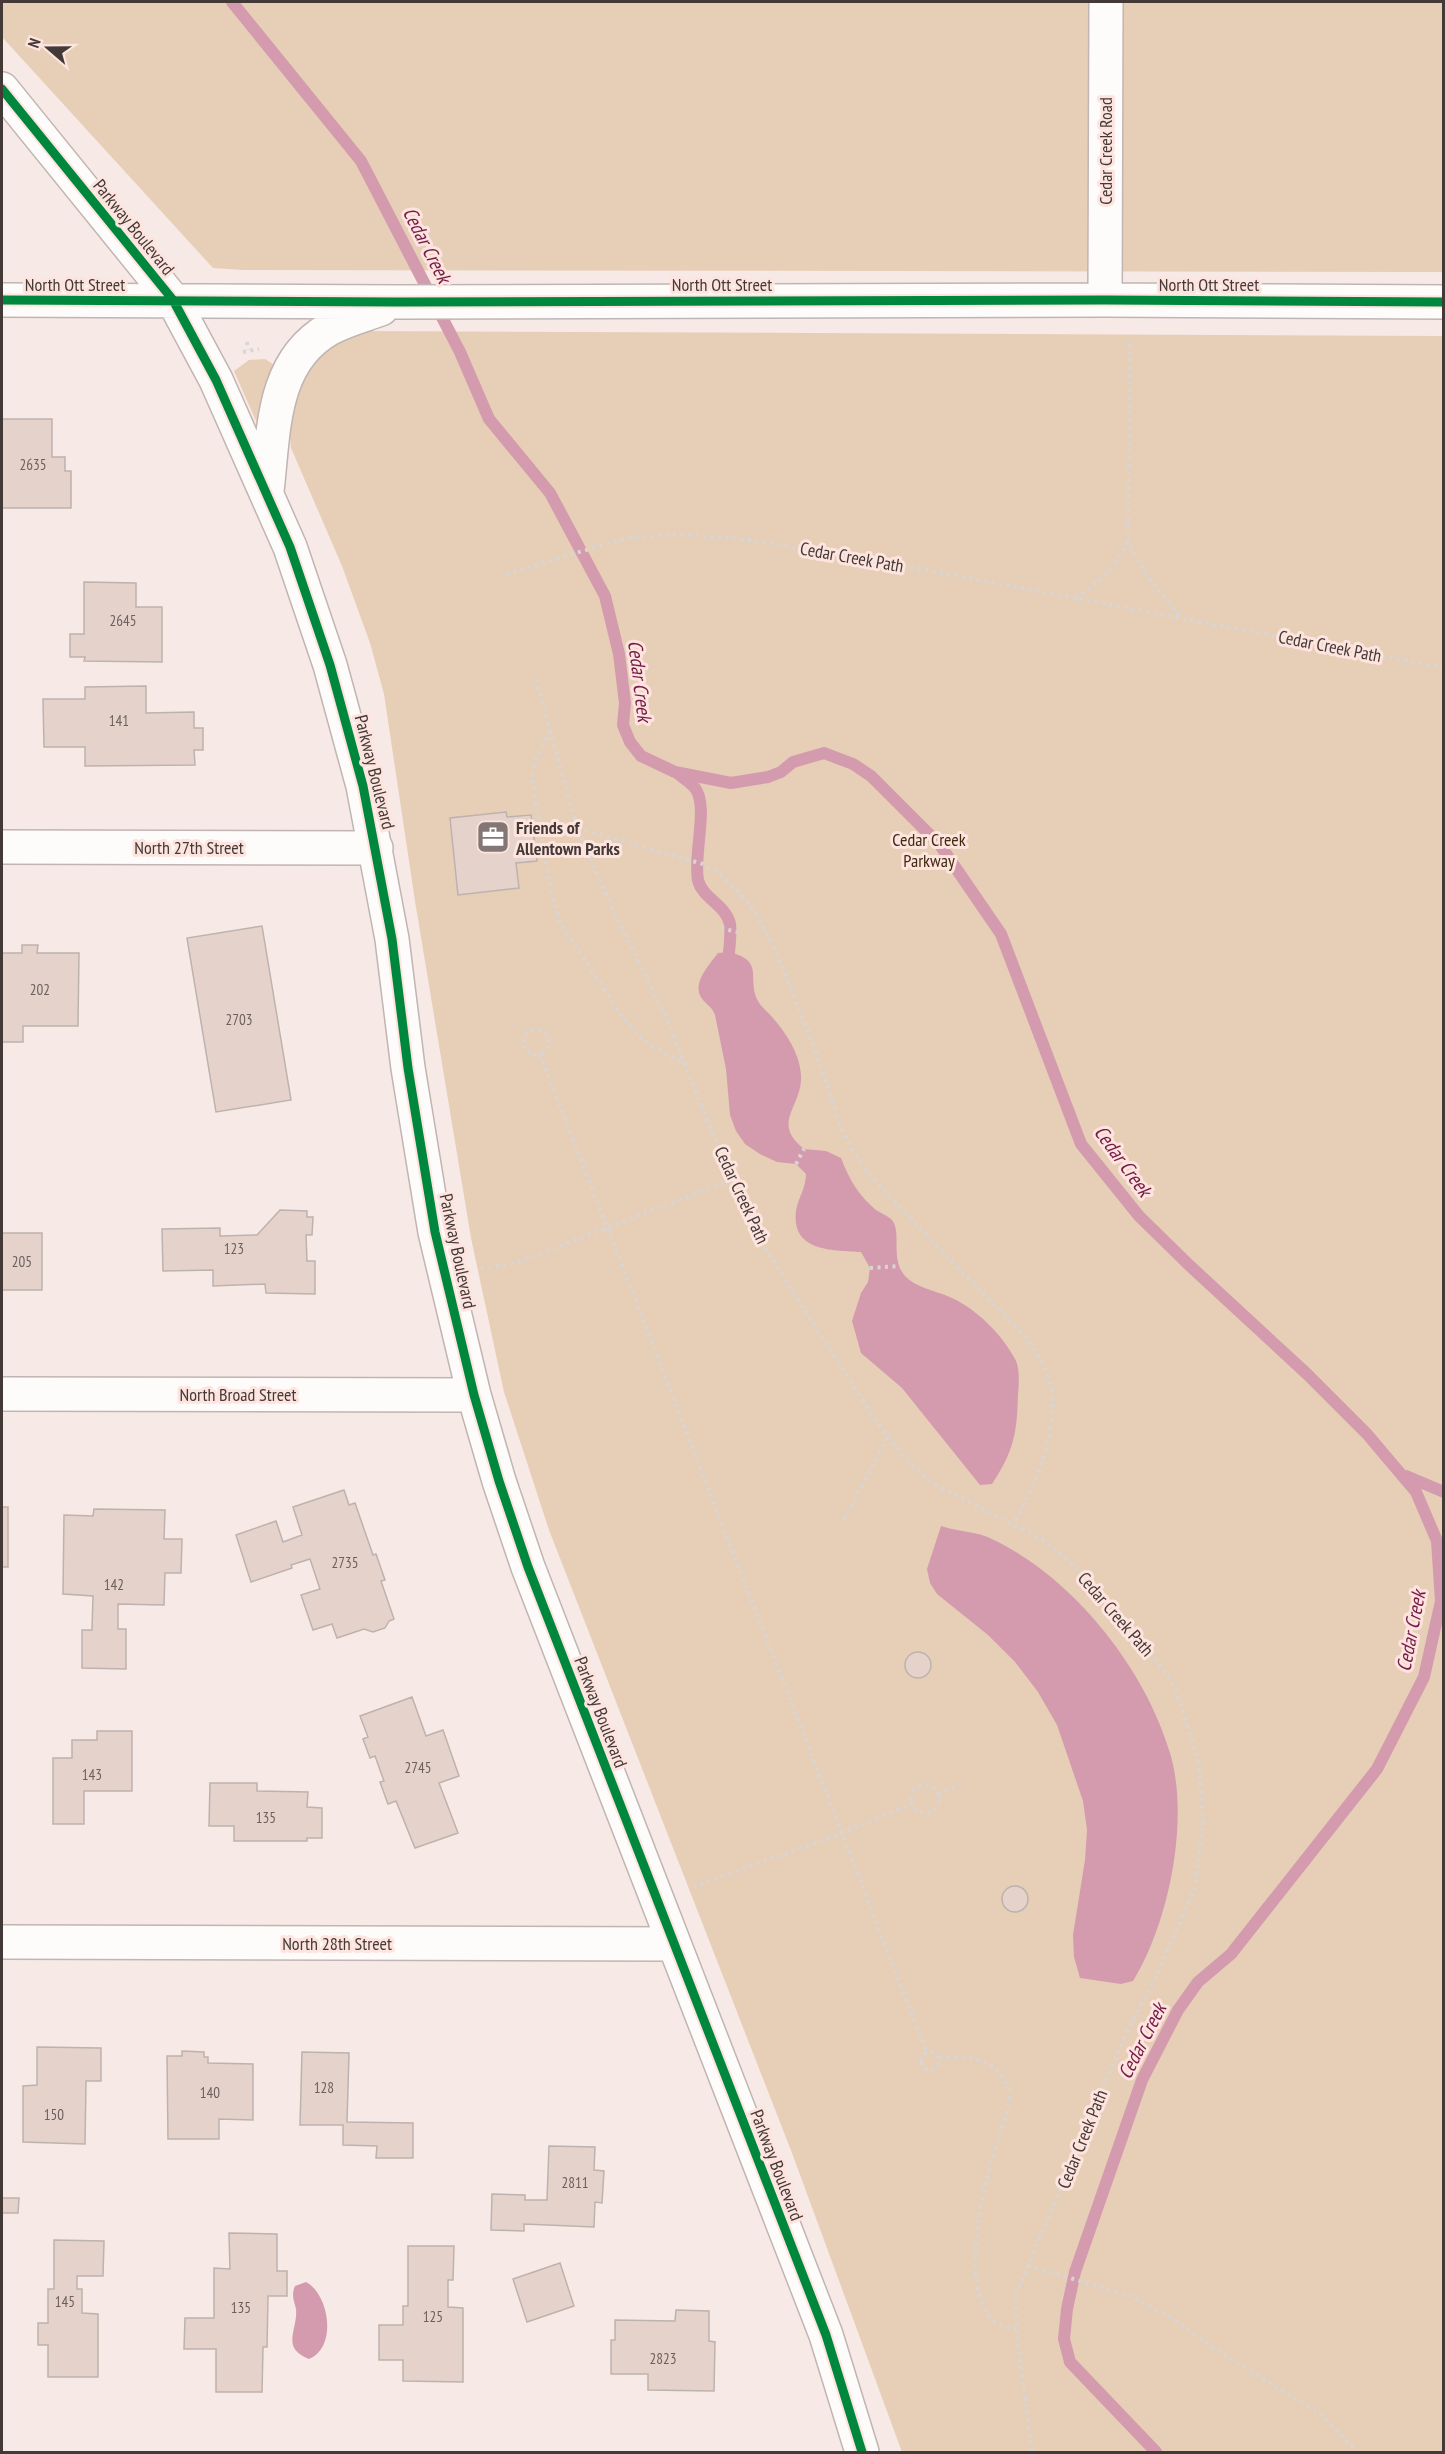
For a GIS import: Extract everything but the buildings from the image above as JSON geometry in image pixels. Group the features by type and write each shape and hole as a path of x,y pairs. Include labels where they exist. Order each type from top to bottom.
{"street":[{"name":"Cedar Creek Road","path":"1105,300 1106,2"},
{"name":"Parkway Boulevard","path":"2,89 173,300 216,380 290,547 330,666 363,786 392,939 408,1068 435,1232 474,1395 528,1567 826,2335 861,2452"},
{"name":"North Ott Street","path":"2,300 1443,302"},
{"path":"267,491 279,398 291,365 306,346 330,328 397,302"},
{"name":"North 27th Street","path":"2,847 376,848"},
{"name":"North Broad Street","path":"2,1394 474,1395"},
{"name":"North 28th Street","path":"2,1942 673,1944"}],"path":[{"path":"247,342 248,350"},
{"path":"1130,343 1128,542 1150,580 1181,618"},
{"path":"1076,599 1111,570 1128,542"},
{"path":"550,731 535,762 532,779 549,882 560,923 626,1022 644,1041 686,1065"},
{"path":"578,828 703,864 721,874 743,896 765,928 819,1060 844,1135 864,1168 1007,1317 1034,1350 1048,1377 1053,1398 1048,1434 1033,1490 1014,1523"},
{"path":"722,928 738,932"},
{"path":"538,1029 547,1037 548,1045 540,1054 531,1055 523,1046 523,1037 529,1030 538,1029"},
{"path":"540,1054 927,2053"},
{"path":"796,1164 804,1149"},
{"path":"480,1268 510,1265 732,1180"},
{"path":"870,1268 899,1266"},
{"path":"844,1520 887,1438"},
{"path":"938,1794 962,1784"},
{"path":"921,1785 931,1786 938,1794 937,1807 930,1812 917,1811 912,1804 911,1794 921,1785"},
{"path":"693,1887 842,1833 912,1804"},
{"path":"939,2058 936,2066 927,2068 922,2062 923,2056 933,2052 939,2058 972,2057 987,2064 1000,2074 1009,2089 1007,2109 987,2176 974,2249 980,2298 996,2322 1016,2329"},
{"path":"1028,2266 1129,2295 1173,2319 1215,2349 1322,2415 1357,2452"}],"green space":[{"path":"2,2 1443,2 1443,272 243,270 213,268 2,37"},
{"name":"Cedar Creek Parkway","path":"359,331 1443,336 1443,2452 902,2452 792,2153 549,1530 504,1392 471,1238 415,901 384,694 370,643 342,566 291,448 288,416 297,377 341,336"},
{"path":"265,359 276,366 261,419 256,421 234,371 249,360"}],"shaded area":[{"path":"729,952 747,960 751,965 758,1001 783,1030 798,1059 801,1075 800,1086 789,1122 789,1131 794,1139 804,1149 826,1151 841,1158 860,1193 870,1205 892,1220 895,1225 898,1262 905,1276 923,1287 958,1301 974,1312 997,1334 1015,1359 1019,1381 1015,1431 1010,1451 992,1484 980,1485 902,1388 861,1353 852,1321 861,1293 868,1282 870,1268 861,1252 838,1251 816,1246 800,1234 796,1224 796,1211 806,1174 796,1164 777,1162 760,1154 745,1144 736,1131 730,1115 726,1069 715,1015 703,1000 699,988 702,975 718,953"},
{"path":"941,1526 994,1540 1051,1577 1078,1602 1124,1658 1143,1689 1158,1721 1170,1753 1176,1779 1177,1839 1166,1901 1146,1957 1133,1981 1121,1984 1080,1978 1074,1957 1073,1935 1085,1860 1087,1830 1083,1801 1057,1725 1038,1692 1015,1662 988,1635 937,1594 930,1583 927,1569"},
{"path":"306,2282 320,2297 327,2320 324,2344 318,2353 309,2359 295,2350 292,2338 296,2317 294,2289 295,2286"}],"waterway":[{"name":"Cedar Creek","path":"232,2 361,161 460,352 489,419 550,493 605,596 619,654 625,703 623,725 630,742 641,756 675,772 731,783 768,777 781,772 793,762 824,753 853,764 871,776 940,845 1001,934 1081,1144 1139,1216 1307,1374 1367,1434 1416,1492 1437,1541 1441,1601 1424,1677 1377,1769 1231,1954 1198,1982 1178,2010 1142,2080 1075,2272 1067,2309 1064,2339 1070,2362 1156,2452"},
{"path":"677,773 695,788 699,796 701,818 697,858 698,880 704,892 728,917 729,952"},
{"path":"1406,1476 1444,1492"}],"cycle path":[{"path":"2,89 173,300 216,380 290,547 330,665 363,786 392,939 408,1068 435,1232 474,1395 499,1481 528,1567 826,2335 862,2452"},
{"path":"2,300 1444,302"}],"place":[{"name":"Friends of Allentown Parks","path":"493,837"}]}
